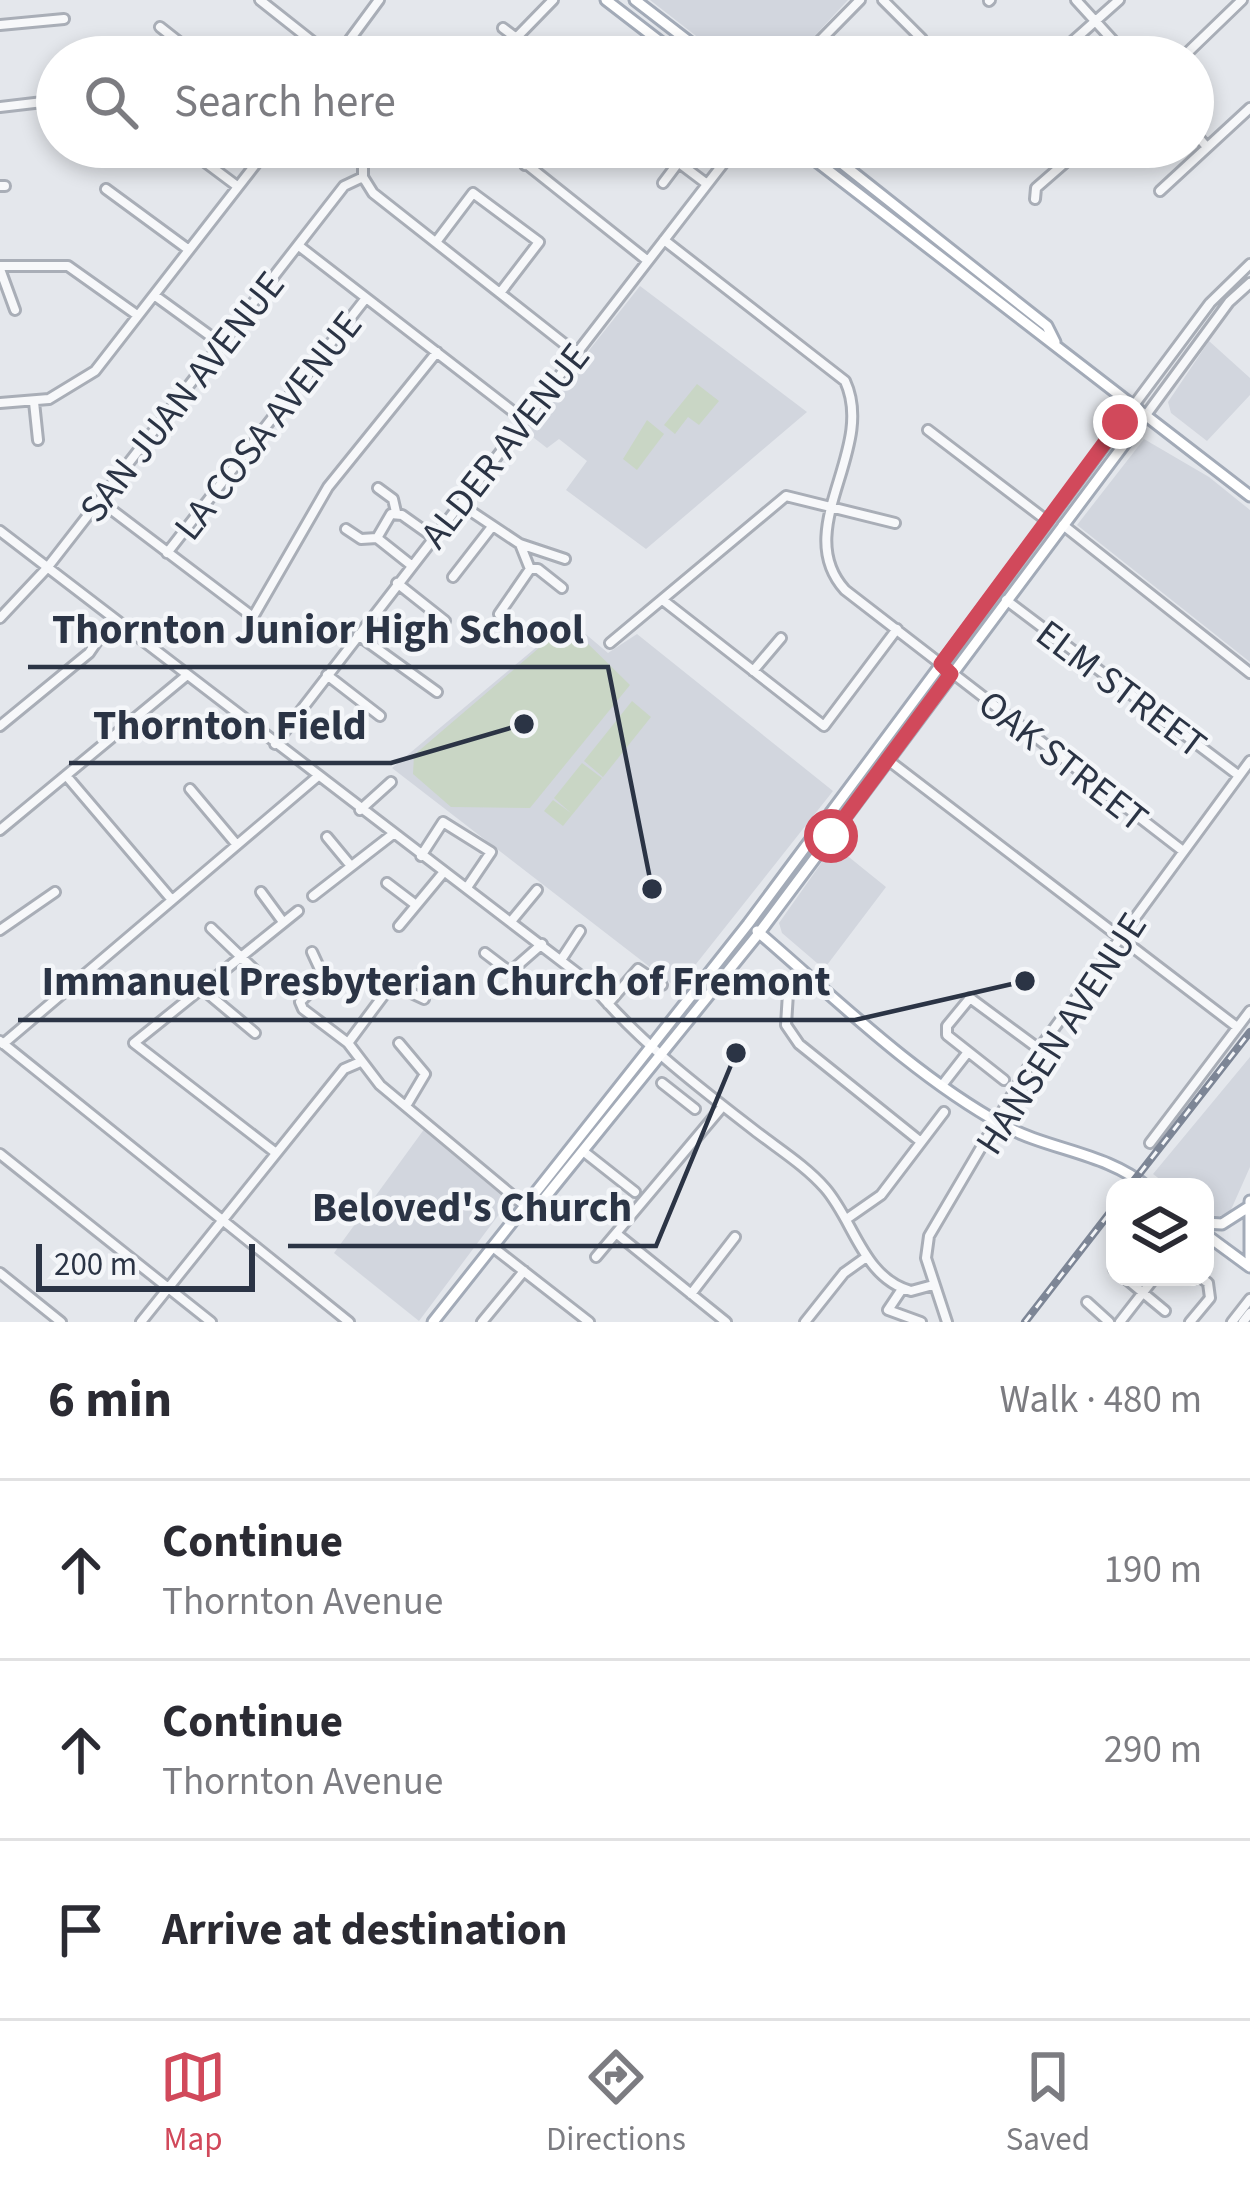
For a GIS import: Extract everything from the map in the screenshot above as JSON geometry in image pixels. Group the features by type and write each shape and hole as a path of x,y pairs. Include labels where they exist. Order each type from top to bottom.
{"main road":[{"path":"606,0 653,36"},
{"path":"635,0 682,36"},
{"path":"824,168 1027,329 1055,342 1250,496"},
{"path":"848,168 1047,326 1055,342"},
{"path":"433,1322 748,924 1134,405"},
{"path":"526,1207 543,1200 759,933 1146,415"},
{"path":"748,924 943,1084 1000,1124 1131,1178"},
{"path":"1214,1224 1222,1224 1248,1204"},
{"path":"1248,1204 1250,1257"},
{"path":"1214,1241 1250,1267"}],"street":[{"path":"260,0 307,36"},
{"path":"351,36 379,0"},
{"path":"518,36 553,0"},
{"path":"825,36 860,0"},
{"path":"883,0 919,36"},
{"path":"1076,0 1108,36"},
{"path":"1078,36 1119,0"},
{"path":"1205,36 1242,0"},
{"path":"0,25 64,19"},
{"path":"160,27 171,36"},
{"path":"503,28 513,36"},
{"path":"0,107 36,103"},
{"path":"1214,139 1250,108"},
{"path":"213,168 237,186"},
{"path":"0,403 34,402 63,393 94,371 252,168"},
{"path":"363,168 373,193 576,353"},
{"path":"528,168 648,261"},
{"path":"663,183 675,168"},
{"path":"686,168 707,184"},
{"name":"ALDER AVENUE","path":"275,744 720,168"},
{"path":"1035,199 1036,188 1059,168"},
{"path":"1160,191 1184,168"},
{"name":"SAN JUAN AVENUE","path":"0,618 47,568 344,186 363,177"},
{"path":"106,189 189,250"},
{"path":"436,242 473,193 539,242 500,293"},
{"name":"OAK STREET","path":"664,240 845,381 849,441 826,531 828,571 951,674 1183,851"},
{"path":"299,246 524,420"},
{"path":"1134,405 1210,303 1250,264"},
{"path":"14,310 0,267 68,266 137,315"},
{"path":"1146,415 1229,302 1250,284"},
{"path":"154,295 220,343"},
{"name":"LA COSA AVENUE","path":"167,553 366,298"},
{"path":"100,501 253,617 328,487 436,352"},
{"path":"34,402 38,440"},
{"path":"928,430 1046,520"},
{"path":"378,488 393,500 396,512 433,537"},
{"path":"610,643 786,496 895,523"},
{"path":"460,504 520,544 565,559"},
{"path":"377,538 396,512"},
{"path":"1063,525 1250,673"},
{"path":"452,577 491,528"},
{"path":"346,529 361,539 377,538 411,565"},
{"path":"0,531 443,873 513,919 659,1055 823,1184 848,1218 865,1258 902,1288 933,1285"},
{"path":"520,544 530,569"},
{"path":"521,634 499,614 530,569 538,568 562,588"},
{"path":"397,584 445,621"},
{"name":"ELM STREET","path":"1006,600 1238,776"},
{"path":"664,601 824,727 897,629"},
{"path":"0,726 88,653 113,618"},
{"path":"358,635 437,692"},
{"path":"753,671 781,638"},
{"path":"327,675 380,716"},
{"path":"0,830 68,779 186,676"},
{"path":"888,760 1121,933 1238,1027"},
{"name":"HANSEN AVENUE","path":"947,1322 926,1258 929,1236 1000,1124 1040,1049 1250,761"},
{"path":"317,777 1,1044 349,1322"},
{"path":"68,779 172,900"},
{"path":"360,810 391,782"},
{"path":"190,789 237,845"},
{"path":"422,856 443,822 491,852 468,886"},
{"path":"313,896 393,834"},
{"path":"327,837 350,866"},
{"path":"399,926 443,873"},
{"path":"387,884 416,905"},
{"path":"513,919 537,890"},
{"path":"0,930 55,892"},
{"path":"260,892 283,922"},
{"path":"276,1153 134,1043 238,954 298,910"},
{"path":"211,928 267,982"},
{"path":"560,961 580,931"},
{"path":"484,952 510,972 542,944"},
{"path":"312,952 325,978 299,1005 348,1043 358,1063 406,1106 526,1207"},
{"path":"608,1004 638,969 662,985"},
{"path":"348,1043 392,984 424,999"},
{"path":"200,987 255,1033"},
{"path":"788,993 786,1025 799,1044 921,1142"},
{"path":"1004,1080 946,1030 972,998 1040,1049"},
{"path":"1150,1143 1250,1011"},
{"path":"399,1043 425,1074 406,1106"},
{"path":"943,1084 968,1052"},
{"path":"141,1322 344,1069 358,1063"},
{"path":"677,1094 690,1077"},
{"path":"662,1083 695,1108"},
{"path":"596,1257 723,1106"},
{"path":"848,1218 881,1195 944,1112"},
{"path":"583,1151 635,1192"},
{"path":"0,1154 211,1322"},
{"path":"617,1234 726,1322"},
{"path":"691,1294 735,1238"},
{"path":"494,1248 589,1322"},
{"path":"805,1322 844,1273 865,1258"},
{"path":"482,1322 524,1271"},
{"path":"0,1273 61,1322"},
{"path":"1135,1286 1165,1311"},
{"path":"1120,1322 1147,1286"},
{"path":"1190,1322 1210,1298 1208,1286"},
{"path":"902,1288 888,1310 921,1322"},
{"path":"1232,1322 1250,1300"},
{"path":"1087,1302 1109,1322"},
{"path":"1243,1322 1250,1313"}],"shaded area":[{"path":"650,0 848,0 815,36 696,36"},
{"path":"640,286 807,412 646,549 566,490 587,461 559,439 547,448 525,431"},
{"path":"1209,341 1250,378 1250,395 1207,441 1171,413 1168,402"},
{"path":"1144,439 1209,477 1250,510 1250,662 1077,525"},
{"path":"569,620 608,653 637,634 833,791 677,988 392,768"},
{"path":"834,845 886,887 824,969 782,933 779,923"},
{"path":"1250,1057 1250,1167 1230,1212 1214,1218 1214,1178 1158,1178 1153,1174"},
{"path":"425,1128 509,1201 419,1321 334,1253"}],"green space":[{"path":"697,384 719,401 699,425 688,417 675,434 664,425"},
{"path":"647,420 664,434 637,470 623,459"},
{"path":"561,629 575,631 630,685 530,808 451,807 413,774 414,755"},
{"path":"632,701 651,717 603,777 584,761"},
{"path":"582,763 602,778 563,826 544,811 553,800 571,813 554,798"}],"railway":[{"path":"1136,1178 1250,1032"},
{"path":"1025,1322 1106,1218"}],"place":[{"name":"Thornton Field","path":"524,724"},
{"name":"Thornton Junior High School","path":"652,889"},
{"name":"Immanuel Presbyterian Church of Fremont","path":"1025,981"},
{"name":"Beloved's Church","path":"736,1053"}],"route":[{"path":"831,836 951,674 941,664 1120,422"}]}
